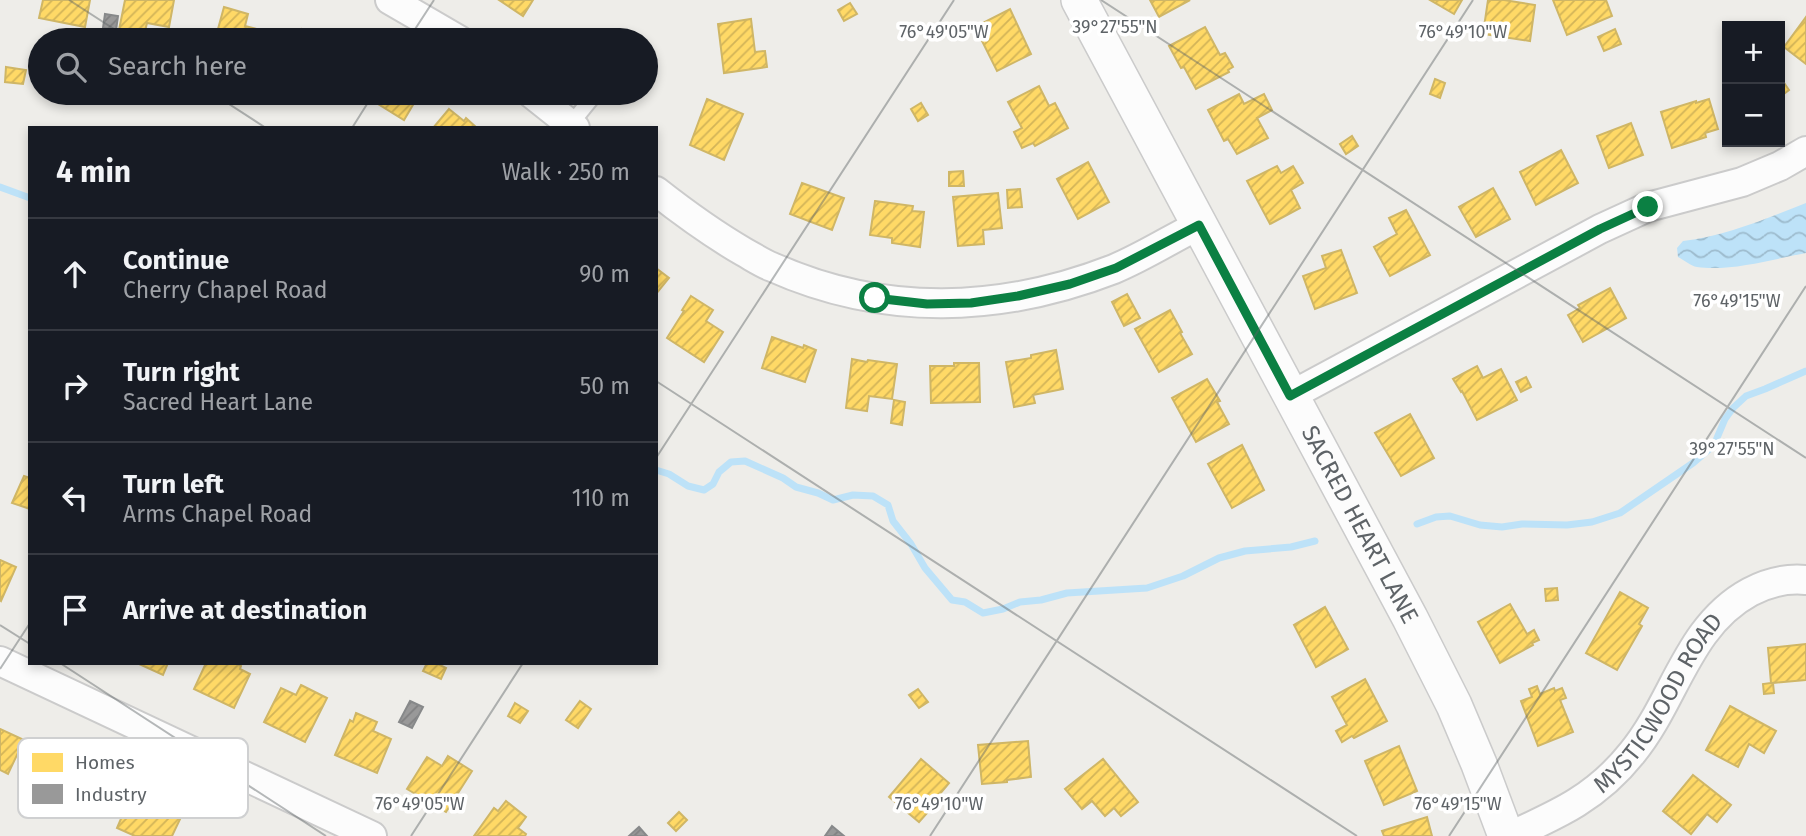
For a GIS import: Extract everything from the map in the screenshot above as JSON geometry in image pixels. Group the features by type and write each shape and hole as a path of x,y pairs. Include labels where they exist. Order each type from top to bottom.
{"street":[{"path":"390,0 438,28"},
{"name":"SACRED HEART LANE","path":"1079,0 1410,618 1454,705 1508,836"},
{"path":"546,105 573,126"},
{"path":"1290,396 1600,229 1648,207 1742,182 1780,166 1806,151"},
{"path":"658,193 692,219 770,267 820,285 853,293 927,304 971,303 1070,284 1116,268 1199,225"},
{"name":"MYSTICWOOD ROAD","path":"1508,836 1563,812 1591,794 1613,774 1633,752 1652,724 1701,635 1721,612 1764,584 1806,580"},
{"path":"0,661 51,673 179,738"},
{"path":"248,773 372,836"}],"lane":[{"path":"573,126 588,105"}],"water":[{"path":"1806,203 1806,253 1723,268 1697,267 1678,257 1677,248 1683,241 1731,231"}],"building: Homes":[{"path":"43,0 90,0 85,27 39,18"},
{"path":"125,0 174,0 169,27 147,23 146,28 119,28"},
{"path":"499,0 533,0 523,16"},
{"path":"1150,0 1190,0 1159,17"},
{"path":"1430,0 1462,0 1454,14"},
{"path":"1488,0 1535,5 1530,41 1483,34"},
{"path":"1553,0 1606,0 1612,16 1567,35"},
{"path":"850,3 857,14 844,21 838,10"},
{"path":"224,7 248,14 245,26 253,28 218,28"},
{"path":"1010,9 1031,54 997,71 975,27"},
{"path":"1806,17 1806,64 1785,46"},
{"path":"751,19 755,52 765,51 767,67 724,73 718,24"},
{"path":"1205,27 1220,55 1225,53 1233,67 1229,72 1196,89 1169,46"},
{"path":"1615,29 1621,44 1604,51 1598,37"},
{"path":"6,67 26,70 23,84 5,82"},
{"path":"1435,79 1445,83 1440,98 1430,94"},
{"path":"1039,86 1049,106 1055,103 1068,128 1035,146 1033,143 1022,148 1014,132 1022,128 1008,102"},
{"path":"1239,94 1244,104 1264,94 1272,110 1257,118 1268,138 1237,154 1228,139 1224,141 1208,110"},
{"path":"707,99 743,114 724,160 690,145"},
{"path":"1709,99 1718,129 1705,133 1706,137 1672,148 1661,112"},
{"path":"921,103 928,115 918,121 911,109"},
{"path":"380,105 413,105 404,120"},
{"path":"449,109 475,126 435,126"},
{"path":"1631,123 1643,155 1609,168 1597,136"},
{"path":"1352,136 1358,146 1346,154 1340,144"},
{"path":"1561,150 1578,183 1536,205 1520,172"},
{"path":"1088,162 1109,202 1078,219 1057,179"},
{"path":"1277,166 1281,173 1293,166 1303,183 1291,190 1300,208 1270,224 1247,181"},
{"path":"963,171 964,186 949,186 949,172"},
{"path":"802,183 844,198 832,230 790,214"},
{"path":"1493,188 1510,219 1476,237 1459,207"},
{"path":"1020,189 1022,207 1008,208 1007,190"},
{"path":"998,193 1002,228 983,230 984,244 958,246 953,197"},
{"path":"875,201 913,206 912,211 924,212 920,247 892,243 892,238 870,235"},
{"path":"1406,210 1430,255 1390,276 1374,247 1397,234 1389,218"},
{"path":"1341,250 1357,293 1315,309 1303,276 1326,268 1322,256"},
{"path":"658,270 669,278 658,292"},
{"path":"1610,288 1626,318 1583,342 1568,315 1580,308 1578,305"},
{"path":"1127,294 1140,318 1124,326 1112,302"},
{"path":"691,296 713,310 706,321 723,332 704,362 667,338"},
{"path":"1170,310 1192,354 1159,372 1135,329"},
{"path":"772,337 816,350 805,382 762,368"},
{"path":"1056,350 1063,389 1033,395 1035,403 1014,407 1006,362"},
{"path":"852,359 897,364 892,399 869,396 867,411 846,408"},
{"path":"954,363 979,363 980,402 931,403 930,366 954,366"},
{"path":"1477,366 1483,378 1501,369 1517,400 1477,420 1453,379"},
{"path":"1526,377 1531,387 1521,392 1516,382"},
{"path":"1207,379 1229,424 1196,442 1172,398"},
{"path":"894,400 905,402 902,425 891,423"},
{"path":"1410,414 1434,458 1401,476 1375,433"},
{"path":"1242,445 1264,490 1232,508 1208,464"},
{"path":"24,476 28,477 28,508 12,503"},
{"path":"0,560 16,567 1,601 0,600"},
{"path":"1557,588 1558,600 1546,601 1545,589"},
{"path":"1620,592 1648,608 1639,624 1642,626 1617,670 1586,653"},
{"path":"1510,604 1527,634 1534,630 1539,640 1500,663 1478,622"},
{"path":"1325,607 1348,649 1316,667 1294,625"},
{"path":"1806,644 1806,680 1773,683 1774,693 1764,694 1763,684 1771,683 1768,648"},
{"path":"141,665 167,665 163,675"},
{"path":"205,665 239,665 240,669 250,674 234,708 194,689"},
{"path":"426,665 446,668 441,679 423,671"},
{"path":"1365,679 1387,721 1342,742 1336,731 1347,725 1332,697"},
{"path":"301,685 327,698 305,742 264,722 281,688 296,695"},
{"path":"1537,686 1540,694 1554,688 1555,691 1562,688 1566,698 1560,700 1573,732 1538,746 1521,701 1532,697 1529,689"},
{"path":"918,689 928,702 919,708 909,695"},
{"path":"580,701 591,709 578,728 566,720"},
{"path":"515,703 528,711 520,723 508,716"},
{"path":"1730,706 1776,731 1764,753 1749,744 1738,767 1706,750"},
{"path":"356,713 377,722 373,731 391,739 377,773 335,755 350,720 353,722"},
{"path":"0,729 20,738 18,753 8,774 0,770"},
{"path":"1028,741 1031,777 982,784 978,745"},
{"path":"1399,746 1417,791 1384,805 1365,761"},
{"path":"448,756 472,771 446,812 407,789 427,757 442,766"},
{"path":"921,759 949,783 919,822 889,797"},
{"path":"1103,759 1138,802 1121,816 1114,808 1105,816 1092,801 1082,809 1065,789"},
{"path":"1693,775 1731,805 1717,822 1707,814 1691,834 1663,811"},
{"path":"506,801 526,817 518,828 525,836 474,836 494,808 498,811"},
{"path":"679,812 687,820 676,831 668,823"},
{"path":"1427,817 1432,836 1384,836 1382,831"},
{"path":"121,818 181,818 172,836 135,836 117,828"}],"building: Industry":[{"path":"105,14 118,16 116,28 103,28"},
{"path":"410,701 423,707 412,728 399,722"},
{"path":"832,826 844,836 825,836"},
{"path":"639,827 647,836 629,836"}],"waterway":[{"path":"0,187 28,197"},
{"path":"1417,524 1436,517 1450,516 1480,525 1502,527 1522,524 1567,525 1592,522 1620,513 1693,463 1714,445 1725,419 1746,396 1806,371"},
{"path":"658,471 688,486 704,490 713,484 719,472 731,462 745,461 783,478 796,487 833,500 853,495 873,496 888,505 893,521 925,568 952,600 965,602 983,613 1020,602 1067,593 1147,588 1183,576 1219,558 1245,551 1291,547 1315,541"}],"route":[{"path":"875,298 927,304 971,303 1018,296 1070,284 1116,268 1199,225 1290,396 1600,229 1648,207"}]}
